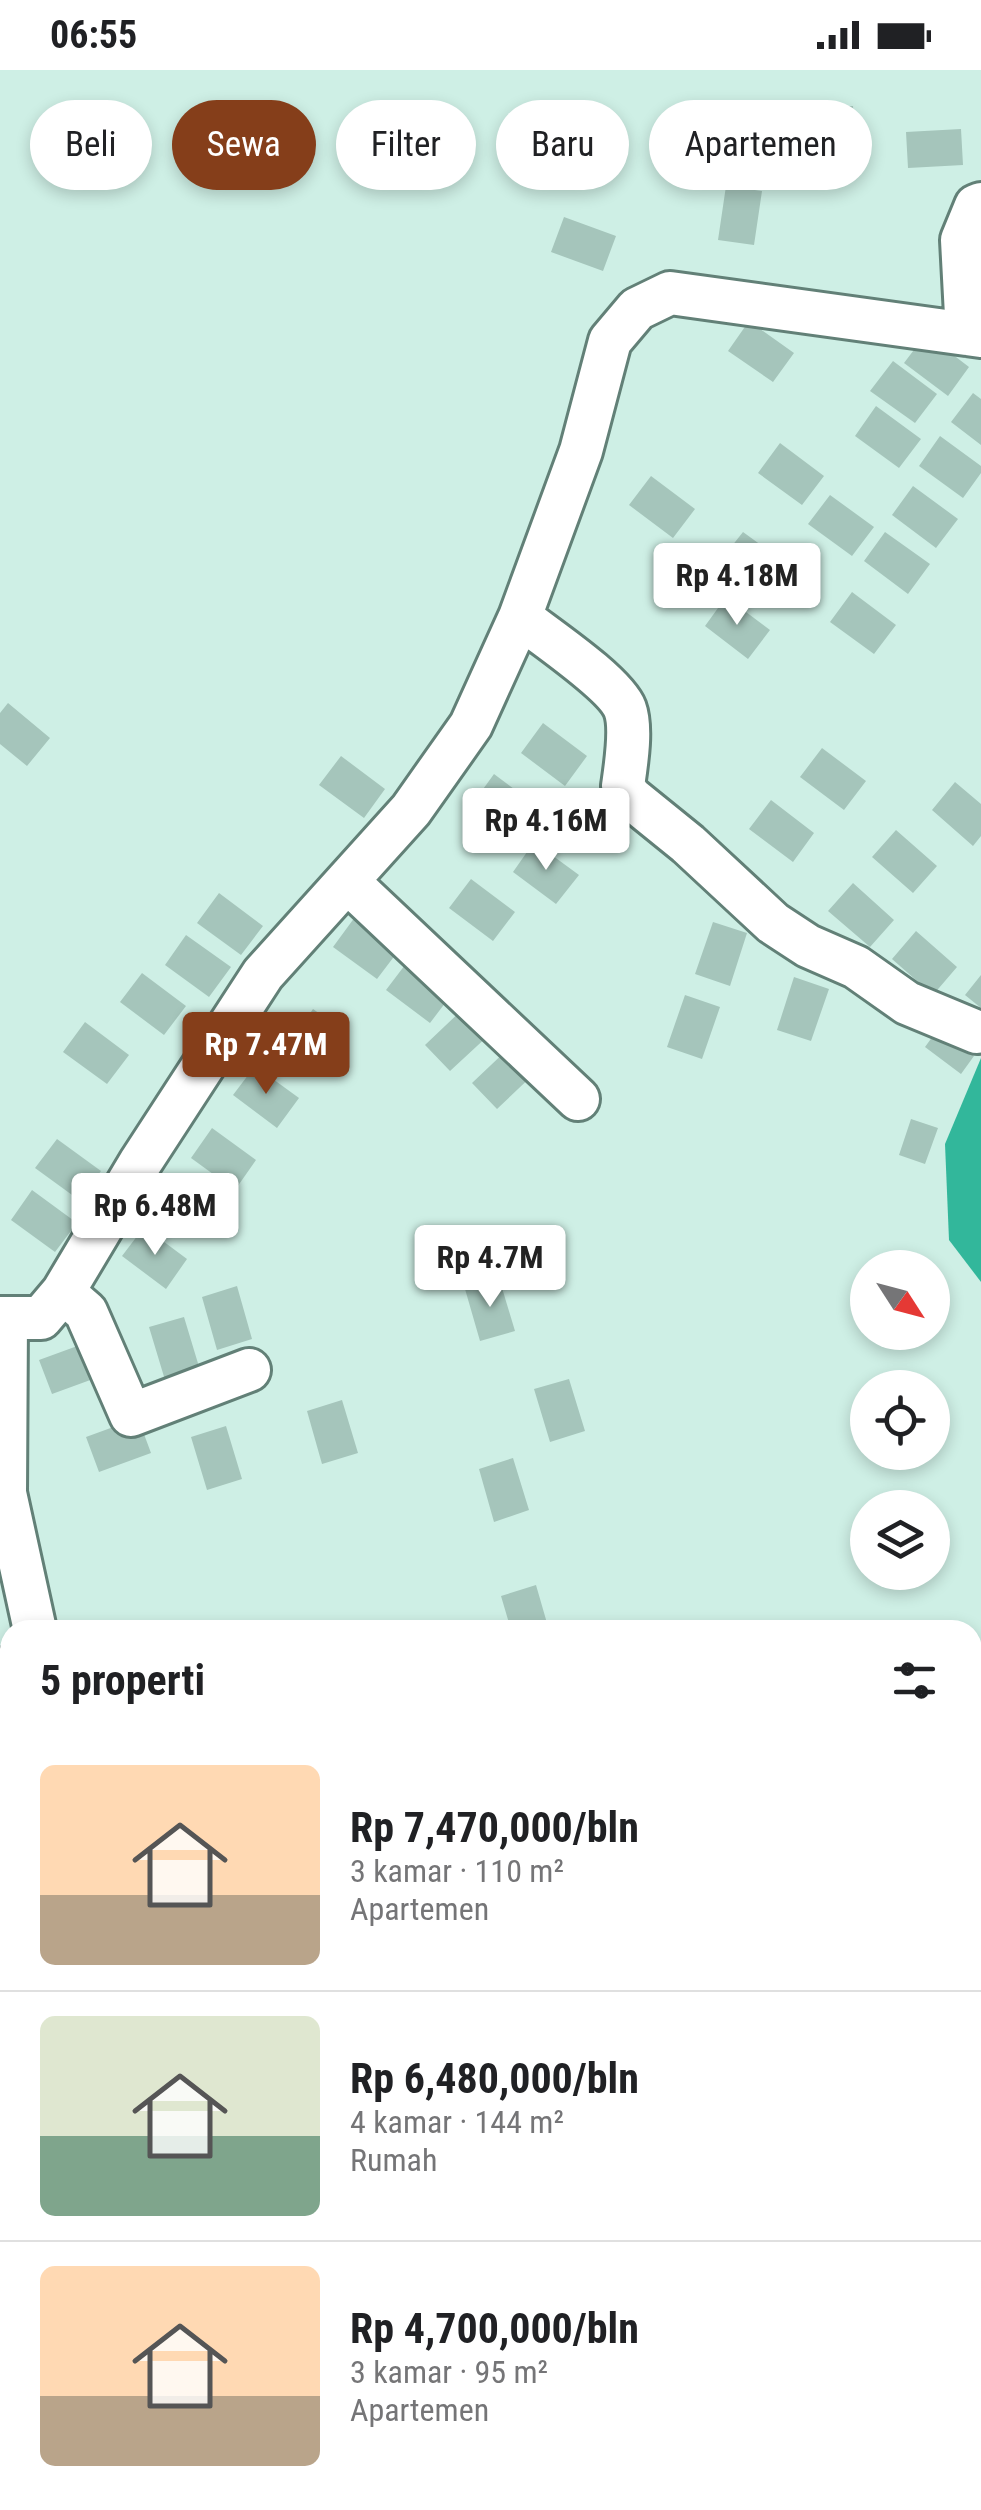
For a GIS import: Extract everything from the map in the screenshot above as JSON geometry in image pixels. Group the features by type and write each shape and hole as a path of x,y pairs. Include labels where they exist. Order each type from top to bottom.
{"street":[{"path":"34,1620 5,1493 3,1319 42,1318 263,974 410,810 471,725 520,616 582,450 610,341 637,308 670,293 974,335 962,240 976,206 981,204"},
{"path":"520,616 608,686 625,709 628,756 623,786 630,797 688,844 773,923 808,946 836,956 908,1004 977,1032"},
{"path":"346,881 578,1100"},
{"path":"62,1292 86,1312 131,1415 248,1370"}],"shaded area":[{"path":"981,1058 981,1282 949,1240 945,1144"}],"building":[{"path":"961,129 963,165 908,168 906,132"},
{"path":"725,190 762,191 754,245 718,240"},
{"path":"564,217 616,236 603,271 551,252"},
{"path":"749,321 794,353 773,382 728,351"},
{"path":"926,334 969,367 948,396 904,363"},
{"path":"893,361 937,394 915,423 870,391"},
{"path":"973,393 981,399 981,445 951,422"},
{"path":"876,406 921,439 899,468 855,436"},
{"path":"940,436 981,466 981,473 963,498 919,466"},
{"path":"780,443 824,476 802,505 758,473"},
{"path":"651,476 695,509 673,538 629,505"},
{"path":"913,486 958,519 936,548 892,515"},
{"path":"830,495 874,527 852,556 808,524"},
{"path":"743,532 787,564 764,594 720,561"},
{"path":"885,532 930,564 908,594 864,561"},
{"path":"852,592 896,625 874,654 830,622"},
{"path":"726,597 770,630 748,659 705,626"},
{"path":"8,703 50,738 27,766 0,744 0,713"},
{"path":"543,723 587,756 565,786 521,753"},
{"path":"822,748 866,781 844,810 800,777"},
{"path":"341,756 385,789 364,818 319,785"},
{"path":"494,774 538,807 516,836 473,803"},
{"path":"955,782 981,804 981,836 973,846 932,810"},
{"path":"771,800 814,833 793,862 749,829"},
{"path":"896,830 937,866 913,893 872,857"},
{"path":"534,842 579,875 556,904 513,872"},
{"path":"471,879 515,912 493,941 449,908"},
{"path":"853,883 894,920 870,947 828,911"},
{"path":"219,893 263,926 241,955 197,923"},
{"path":"355,917 399,950 377,979 333,947"},
{"path":"713,922 747,933 730,986 695,974"},
{"path":"916,931 957,967 933,995 892,959"},
{"path":"186,935 231,967 209,997 165,965"},
{"path":"408,961 452,994 430,1023 386,990"},
{"path":"142,973 186,1006 164,1035 120,1002"},
{"path":"981,975 981,1008 965,995"},
{"path":"794,977 829,989 811,1041 777,1030"},
{"path":"685,995 720,1007 702,1059 667,1047"},
{"path":"465,1007 490,1034 450,1071 425,1045"},
{"path":"313,1009 343,1030 312,1075 282,1055"},
{"path":"85,1022 129,1055 107,1084 63,1052"},
{"path":"938,1029 974,1056 961,1074 925,1047"},
{"path":"512,1045 537,1071 497,1109 472,1083"},
{"path":"255,1066 299,1098 277,1128 233,1095"},
{"path":"911,1119 938,1128 925,1164 899,1155"},
{"path":"212,1128 256,1160 235,1190 191,1158"},
{"path":"57,1139 101,1171 79,1200 35,1168"},
{"path":"176,1175 221,1207 199,1237 155,1204"},
{"path":"32,1190 77,1223 55,1252 11,1220"},
{"path":"144,1227 187,1259 166,1289 122,1256"},
{"path":"499,1278 515,1331 480,1341 465,1289"},
{"path":"237,1286 252,1339 217,1350 202,1297"},
{"path":"184,1317 200,1370 165,1380 149,1327"},
{"path":"91,1341 104,1375 52,1394 39,1360"},
{"path":"569,1379 585,1431 550,1442 534,1389"},
{"path":"342,1400 358,1453 322,1464 307,1411"},
{"path":"138,1418 151,1453 99,1472 86,1437"},
{"path":"226,1426 242,1479 207,1490 191,1437"},
{"path":"513,1458 529,1510 494,1522 479,1469"},
{"path":"536,1585 546,1620 508,1620 501,1596"}]}
